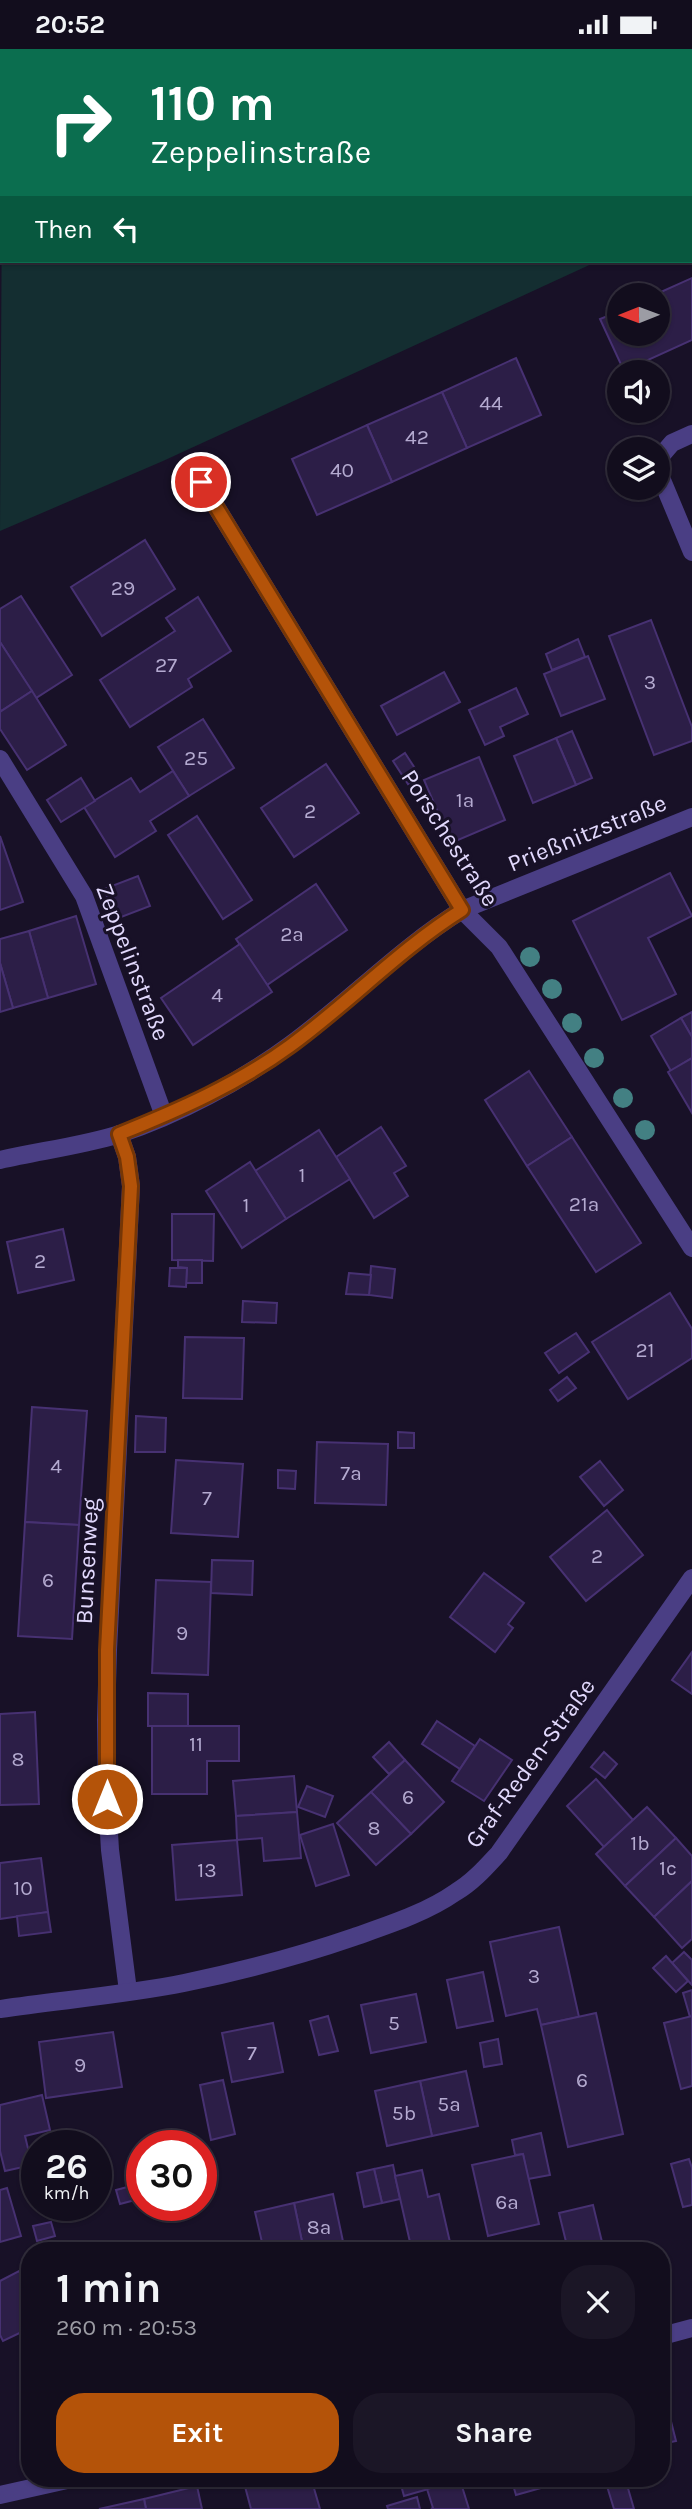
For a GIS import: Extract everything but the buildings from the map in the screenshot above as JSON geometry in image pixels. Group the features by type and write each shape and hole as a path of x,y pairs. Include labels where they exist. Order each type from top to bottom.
{"street":[{"path":"692,434 672,443 660,457 659,474 692,552"},
{"name":"Porschestraße","path":"201,482 462,910 499,947 692,1248"},
{"name":"Zeppelinstraße","path":"0,759 84,895 164,1117"},
{"name":"Prießnitzstraße","path":"462,910 692,817"},
{"path":"0,1160 119,1134 164,1117 237,1080 290,1046 434,927 462,910"},
{"name":"Bunsenweg","path":"119,1134 127,1157 131,1186 107,1650 107,1786 110,1850 128,1991"},
{"name":"Graf-Reden-Straße","path":"0,2009 182,1983 318,1949 420,1912 456,1893 477,1876 507,1843 692,1578"},
{"path":"670,2334 692,2328"},
{"path":"0,2495 36,2487"}],"green space":[{"path":"2,263 594,263 163,461 0,531"}],"route":[{"path":"107,1799 107,1650 131,1186 127,1157 119,1134 164,1117 237,1080 290,1046 434,927 462,910 201,482"}]}
